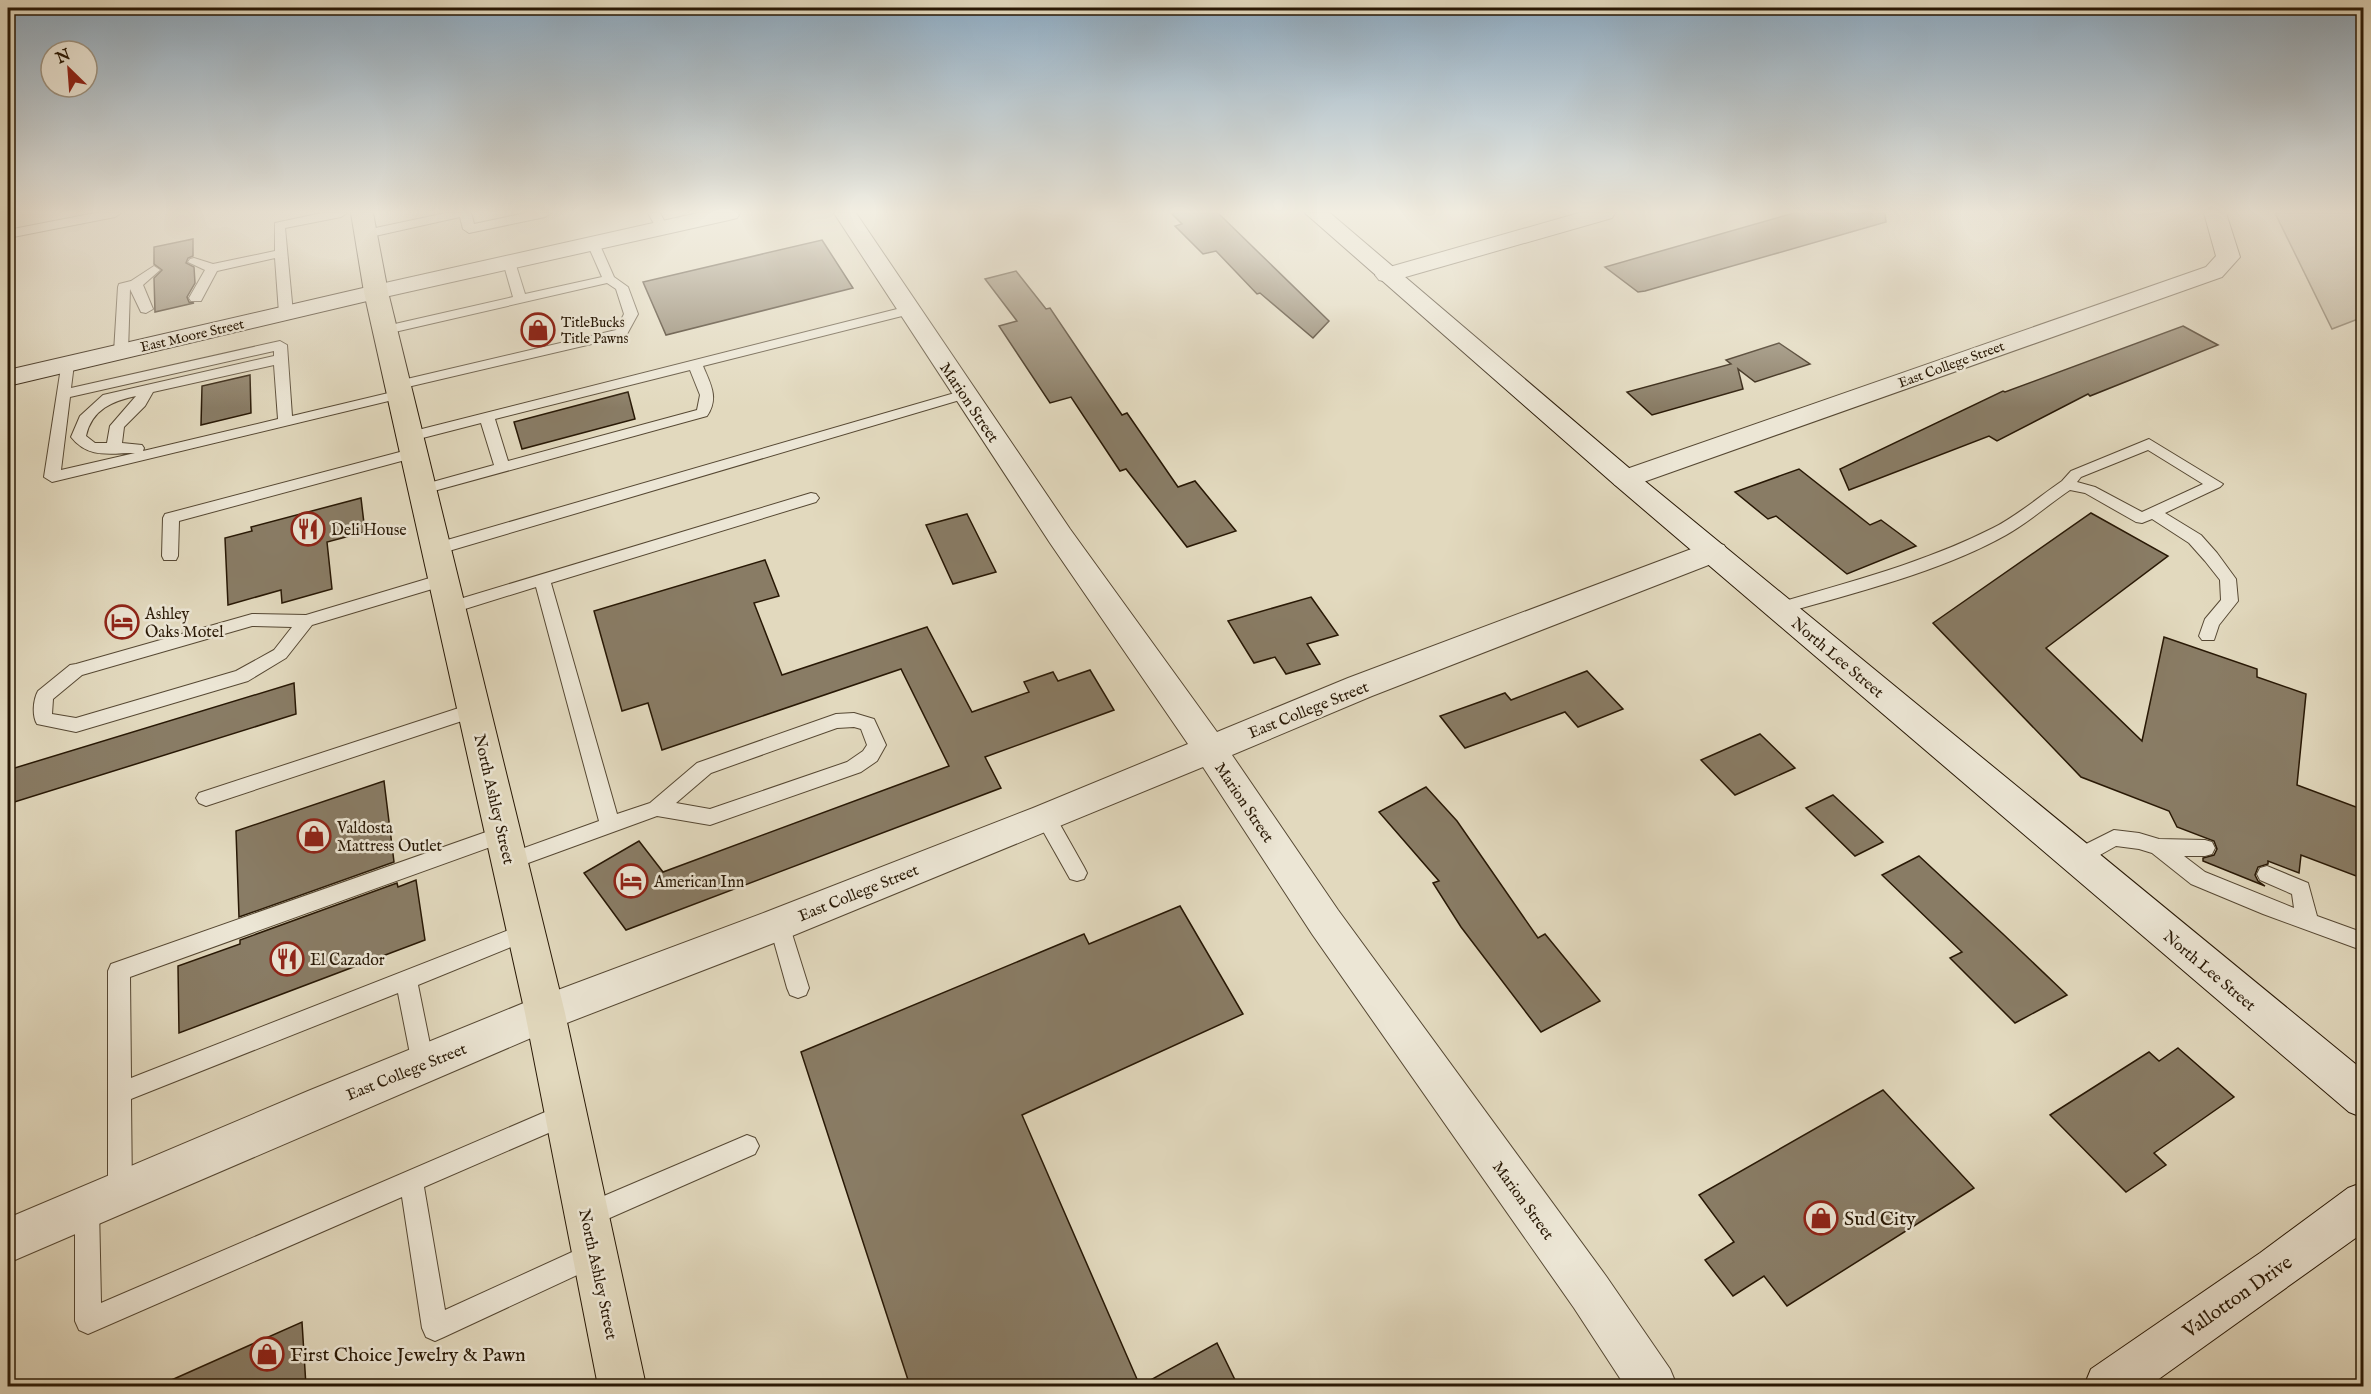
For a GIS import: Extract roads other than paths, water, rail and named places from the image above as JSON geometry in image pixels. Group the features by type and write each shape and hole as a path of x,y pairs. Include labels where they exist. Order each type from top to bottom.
{"main road":[{"name":"North Ashley Street","path":"374,278 545,1013 622,1386"}],"street":[{"name":"East Moore Street","path":"8,378 437,278"},
{"name":"Marion Street","path":"888,278 1060,536 1210,750 1324,922 1583,1282 1653,1386"},
{"name":"North Lee Street","path":"1391,278 1625,479 2364,1098"},
{"name":"East College Street","path":"1625,479 2197,278"},
{"name":"East College Street","path":"8,1241 545,1013 779,924 1046,818 1360,687 1713,552"},
{"name":"Vallotton Drive","path":"2108,1386 2276,1269 2364,1204"}],"lane":[{"path":"121,352 130,285 137,278"},
{"path":"195,289 204,278"},
{"path":"284,278 286,313"},
{"path":"513,278 520,299"},
{"path":"67,364 52,477 621,333 631,314 622,287 609,279 386,330"},
{"path":"130,285 152,299 130,285"},
{"path":"170,556 171,518 413,445 487,417 909,310"},
{"path":"63,394 280,345 284,418"},
{"path":"281,359 108,398 89,414 80,426 78,437 91,448 130,450 284,418"},
{"path":"423,489 702,414 708,406 709,399 695,364"},
{"path":"114,450 117,426 140,403 146,391"},
{"path":"436,549 965,394"},
{"path":"487,417 502,468"},
{"path":"1780,608 1879,579 1939,558 2001,531 2067,484 2076,474 2149,444 2215,484 2142,518 2090,490 2067,484"},
{"path":"306,621 280,654 242,676 76,725 43,719 44,696 76,670 252,620 306,621 446,594 542,580 812,498"},
{"path":"2152,512 2195,539 2228,579 2230,601 2211,623 2208,636"},
{"path":"542,580 610,824"},
{"path":"206,798 474,710"},
{"path":"120,1193 119,971 506,848 610,824 657,808 704,768 836,721 854,720 868,724 877,745 870,756 854,767 711,817 657,808"},
{"path":"1046,818 1077,873"},
{"path":"2077,858 2114,838 2139,841 2159,848 2198,878 2270,908 2364,942"},
{"path":"2159,848 2205,848"},
{"path":"2266,874 2301,889 2307,920"},
{"path":"779,924 798,988"},
{"path":"120,1092 526,932"},
{"path":"406,979 423,1064"},
{"path":"87,1207 88,1321 566,1114"},
{"path":"411,1181 435,1328 747,1146"}],"place":[{"name":"TitleBucks Title Pawns","path":"538,330"},
{"name":"Deli House","path":"308,529"},
{"name":"Ashley Oaks Motel","path":"122,622"},
{"name":"Valdosta Mattress Outlet","path":"314,836"},
{"name":"American Inn","path":"631,881"},
{"name":"El Cazador","path":"287,959"},
{"name":"Sud City","path":"1821,1218"},
{"name":"First Choice Jewelry & Pawn","path":"267,1354"}]}
